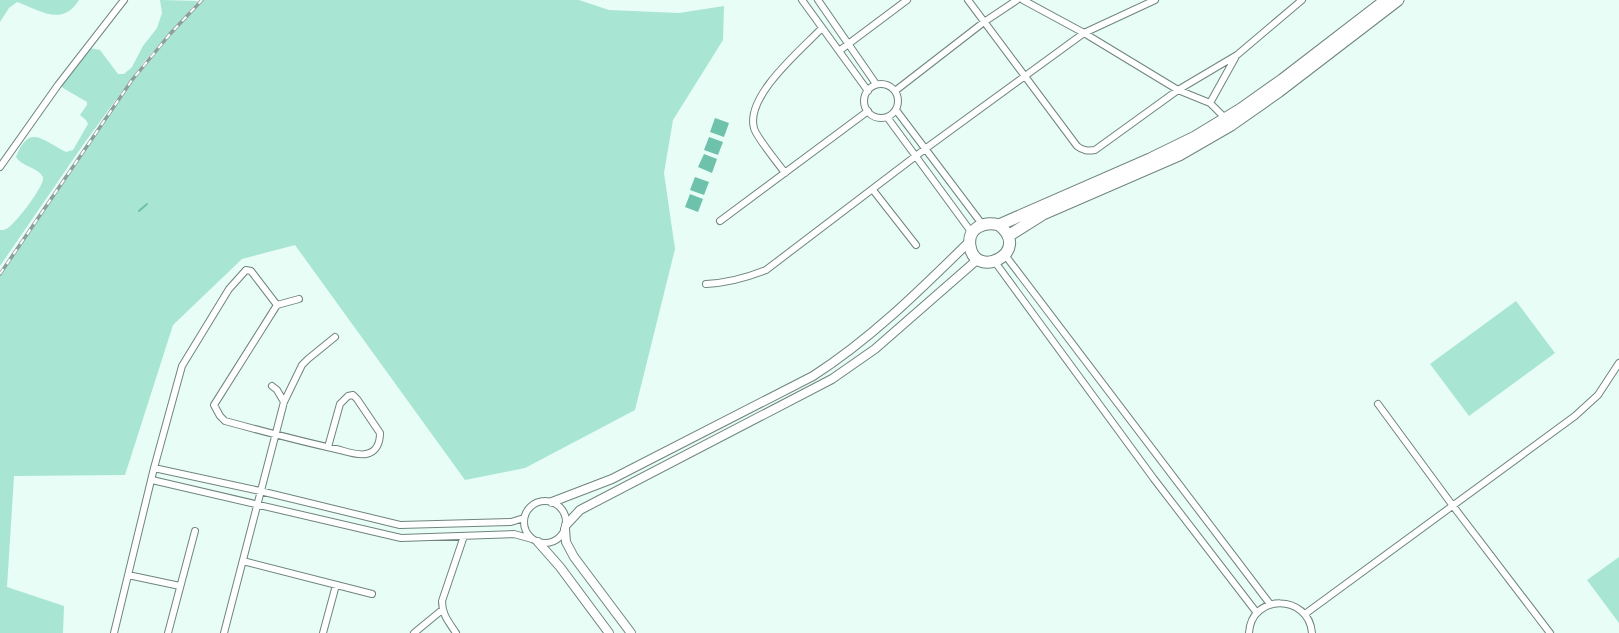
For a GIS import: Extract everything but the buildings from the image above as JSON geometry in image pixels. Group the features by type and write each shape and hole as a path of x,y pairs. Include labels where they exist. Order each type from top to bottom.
{"highway":[{"path":"999,225 1150,159 1195,136 1228,122 1241,109 1282,80 1386,0"},
{"path":"1008,236 1043,214 1179,155 1228,122 1278,92 1398,0"},
{"path":"990,223 999,225 1008,236 1008,249 1005,255 995,262 986,262 978,259 973,254 971,237 976,228 982,224 990,223"}],"street":[{"path":"0,167 58,85 124,0"},
{"path":"802,0 868,91"},
{"path":"818,0 876,84"},
{"path":"839,51 907,0"},
{"path":"968,0 1077,146 1081,150 1088,151 1095,150 1178,90 1237,55 1302,0"},
{"path":"895,91 984,22 1018,0"},
{"path":"1023,0 1084,33 1178,90 1210,103 1228,122"},
{"path":"706,284 724,283 745,278 766,270 926,149 1084,33 1155,0"},
{"path":"785,172 754,129 752,118 763,92 771,80 822,28"},
{"path":"1210,103 1237,55"},
{"path":"876,84 886,84 895,91 898,101 896,110 887,117 876,117 868,111 864,101 868,91 876,84"},
{"path":"896,110 982,224"},
{"path":"720,221 868,111"},
{"path":"552,502 612,479 813,376 841,359 872,334 971,237 887,117"},
{"path":"873,190 916,246"},
{"path":"1005,255 1270,604"},
{"path":"152,480 400,538 514,534 535,540 551,542 556,540 580,510 832,379 875,348 978,259"},
{"path":"995,262 1154,479 1257,613"},
{"path":"114,633 154,468 182,366 232,285 244,271 249,270 277,305"},
{"path":"299,299 277,305 214,405 220,416 225,421 276,435 358,454 366,454 372,452 377,447 380,439 380,433 353,395 348,396 340,404 328,447"},
{"path":"224,633 284,402 302,365 335,337"},
{"path":"1305,614 1575,416 1598,395 1619,363"},
{"path":"272,386 277,390 284,402"},
{"path":"1378,404 1453,506 1550,633"},
{"path":"154,468 260,491 400,525 511,522 524,518"},
{"path":"609,633 560,567 525,530 524,518 526,512 534,504 546,501 552,502 563,511 566,518 566,542 574,557 631,633"},
{"path":"400,525 400,538"},
{"path":"168,633 195,531"},
{"path":"456,633 445,618 442,610 442,601 464,536"},
{"path":"243,561 372,594"},
{"path":"128,574 180,586"},
{"path":"323,633 336,585"},
{"path":"1249,633 1252,620 1257,613 1270,604 1279,603 1289,604 1298,608 1305,614 1310,622 1312,633"},
{"path":"414,633 442,610"}],"shaded area":[{"path":"0,0 79,0 65,13 57,15 41,12 17,2 9,8 0,22"},
{"path":"160,0 198,1 143,63 132,79 170,34 202,0 579,0 609,10 679,13 724,6 723,40 673,120 664,173 675,249 635,410 525,468 465,480 295,245 242,259 173,325 125,475 14,476 7,587 64,606 63,633 0,633 0,274 131,79 83,145 0,266 0,230 6,229 16,221 35,196 43,181 43,177 38,171 22,163 16,157 26,140 31,137 43,139 66,152 73,150 88,124 80,115 87,105 87,102 63,88 60,84 89,48 100,50 118,74 124,74 132,67 143,46 157,28 162,13"},
{"path":"715,118 729,123 724,137 710,132"},
{"path":"709,137 723,142 718,155 704,150"},
{"path":"704,154 717,159 712,173 698,167"},
{"path":"695,177 709,182 704,195 690,190"},
{"path":"690,194 703,199 698,212 685,207"},
{"path":"1516,301 1555,353 1469,416 1430,364"},
{"path":"1619,557 1619,623 1587,580"}],"waterway":[{"path":"139,211 147,204"}],"railway":[{"path":"0,274 132,80 170,34 202,0"}]}
